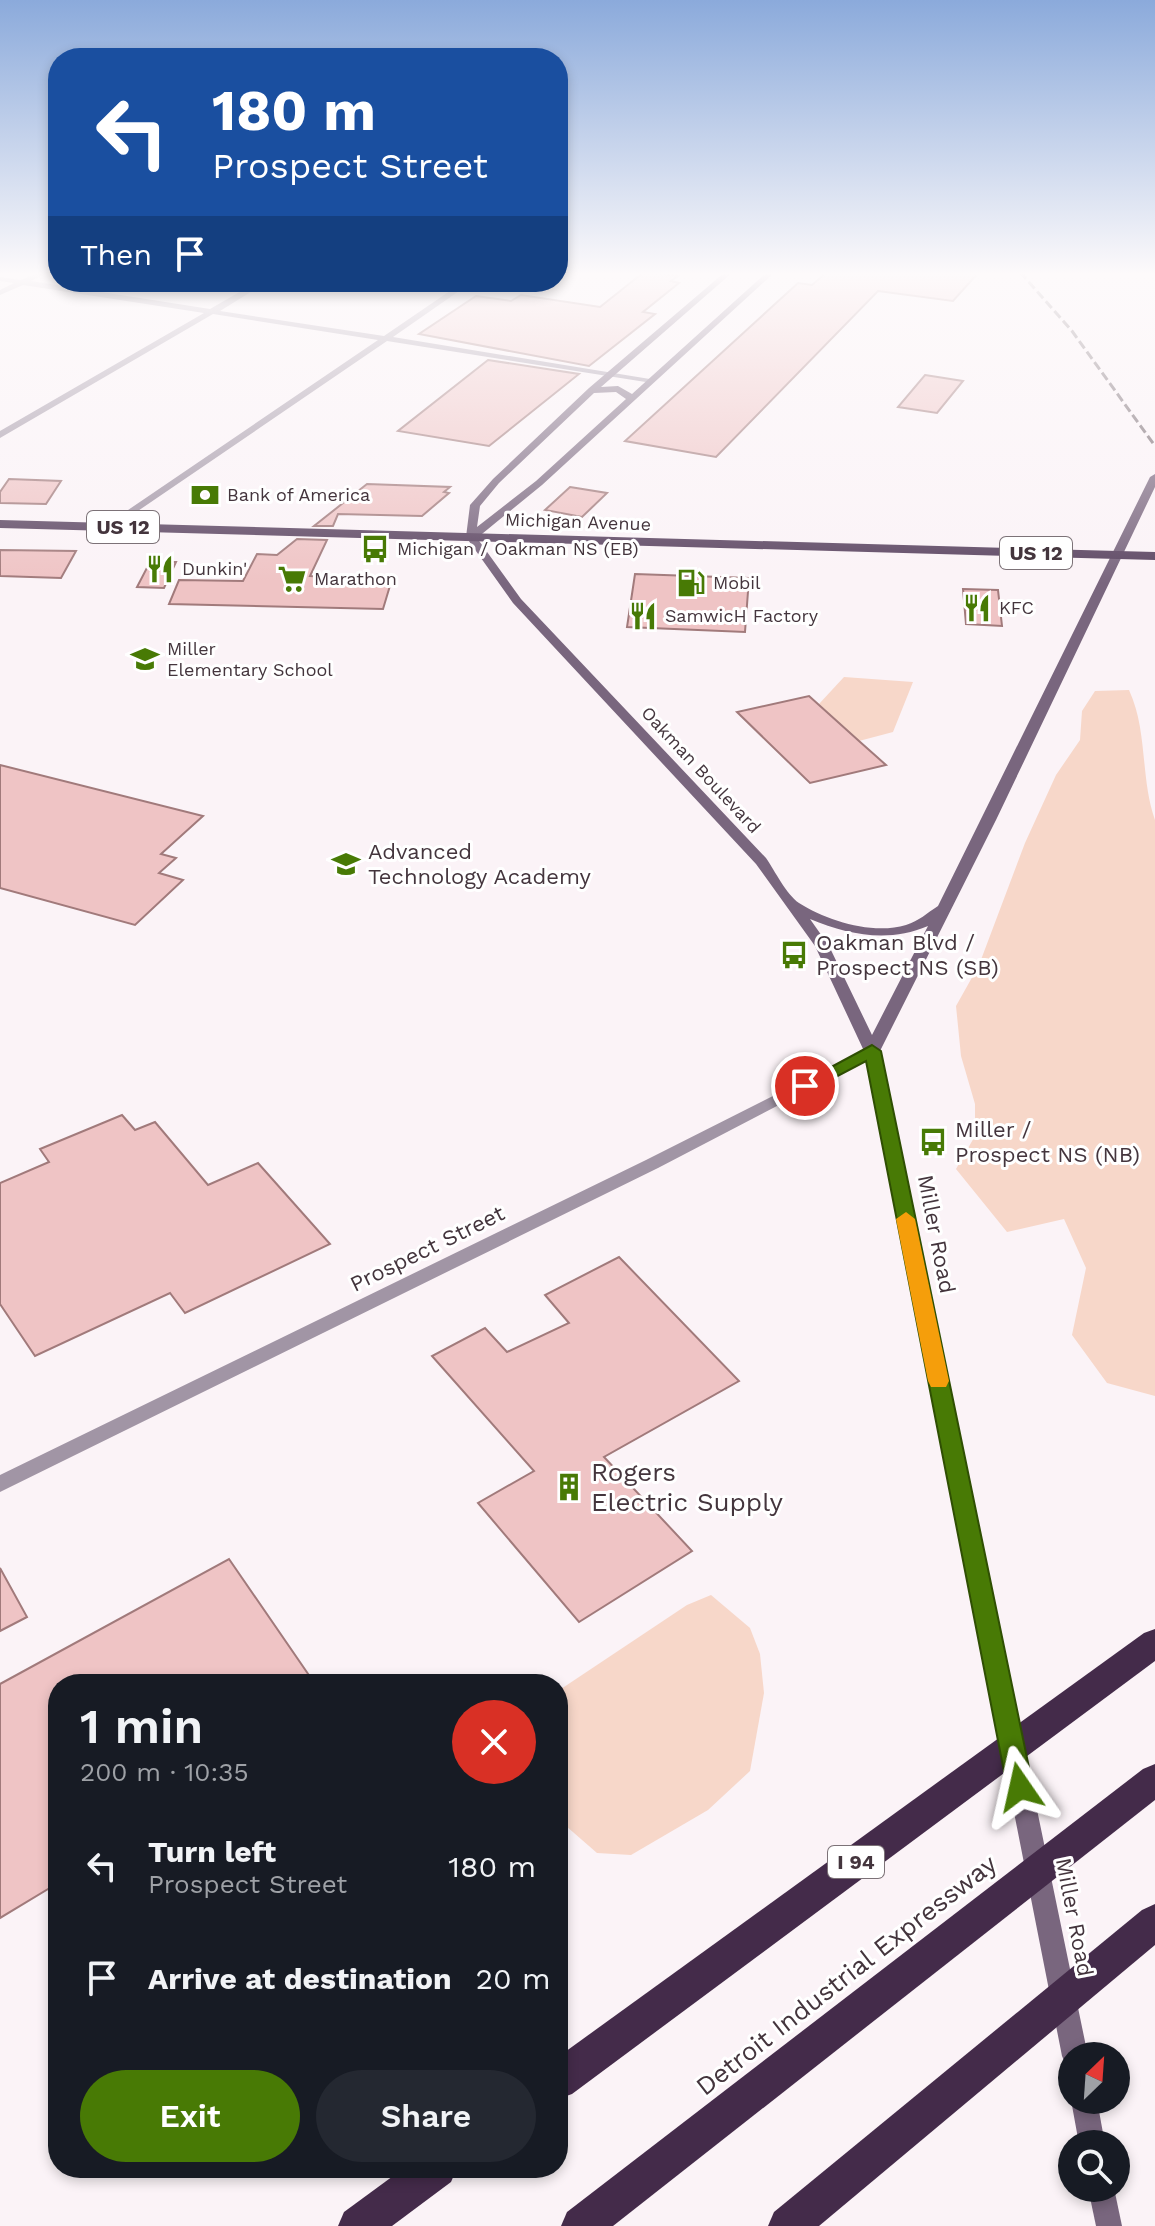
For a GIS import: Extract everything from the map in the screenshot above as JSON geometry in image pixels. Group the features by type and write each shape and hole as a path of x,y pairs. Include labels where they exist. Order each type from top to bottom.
{"highway":[{"name":"I 94","path":"568,2073 1155,1643"},
{"name":"Detroit Industrial Expressway","path":"581,2226 1155,1780"},
{"path":"788,2226 1155,1922"},
{"path":"358,2226 423,2178"}],"main road":[{"path":"471,537 475,505 609,376"},
{"path":"471,537 539,483 656,376"},
{"path":"592,390 618,389 630,397"},
{"path":"872,1051 949,901 1155,477"},
{"name":"Michigan Avenue","path":"0,524 1155,556"},
{"name":"Oakman Boulevard","path":"471,537 517,601 761,861 822,946 872,1051"},
{"path":"791,903 839,927 867,932 898,930 929,923 949,901"},
{"name":"Miller Road","path":"872,1051 1072,2042"}],"street":[{"path":"0,435 102,376"},
{"path":"110,527 331,376"},
{"path":"624,376 652,380"},
{"name":"Prospect Street","path":"0,1484 652,1164 872,1051"}],"shaded area":[{"path":"844,677 913,682 893,732 859,741 819,704"},
{"path":"1129,690 1139,722 1147,787 1155,820 1155,1396 1107,1383 1072,1335 1086,1268 1064,1219 1007,1232 956,1169 975,1136 975,1104 961,1056 956,1006 979,965 1025,843 1056,775 1080,740 1082,711 1095,691"},
{"path":"711,1595 750,1628 760,1654 764,1693 750,1771 708,1810 631,1855 597,1853 568,1828 568,1684 687,1605"}],"building":[{"path":"468,376 577,376 489,446 398,431"},
{"path":"696,376 795,376 716,457 625,441"},
{"path":"924,376 963,381 937,413 898,407"},
{"path":"9,479 61,481 46,504 0,503 0,492"},
{"path":"367,484 450,487 444,492 449,493 422,516 338,514 333,526 314,526"},
{"path":"570,487 607,493 582,517 545,510"},
{"path":"297,539 327,540 310,576 392,579 383,609 169,604 179,580 243,581 257,554 277,555"},
{"path":"0,550 76,551 61,578 0,576"},
{"path":"150,562 176,562 164,588 137,587"},
{"path":"635,574 749,578 745,632 627,627"},
{"path":"963,589 998,590 1002,626 966,624"},
{"path":"809,696 886,765 810,783 737,712"},
{"path":"0,765 203,816 161,854 176,858 159,873 183,880 135,925 0,888"},
{"path":"122,1115 135,1130 155,1122 208,1185 258,1163 330,1244 185,1313 170,1293 35,1356 0,1304 0,1183 49,1162 40,1149"},
{"path":"619,1257 739,1381 604,1457 692,1551 579,1622 478,1503 534,1471 432,1356 485,1328 507,1352 569,1323 545,1295"},
{"path":"229,1559 308,1674 48,1674 48,1889 0,1918 0,1684"},
{"path":"0,1568 27,1617 0,1631"}],"railway":[{"path":"1104,376 1155,446"}],"slow traffic":[{"path":"906,1219 938,1381"}],"place":[{"name":"Bank of America","path":"205,495"},
{"name":"Michigan / Oakman NS (EB)","path":"375,549"},
{"name":"Dunkin'","path":"160,569"},
{"name":"Marathon","path":"292,579"},
{"name":"Mobil","path":"691,583"},
{"name":"KFC","path":"977,608"},
{"name":"SamwicH Factory","path":"643,616"},
{"name":"Miller Elementary School","path":"145,659"},
{"name":"Advanced Technology Academy","path":"346,864"},
{"name":"Oakman Blvd / Prospect NS (SB)","path":"794,955"},
{"name":"Miller / Prospect NS (NB)","path":"933,1142"},
{"name":"Rogers Electric Supply","path":"569,1487"}],"route":[{"path":"805,1086 872,1051 1020,1787"}]}
